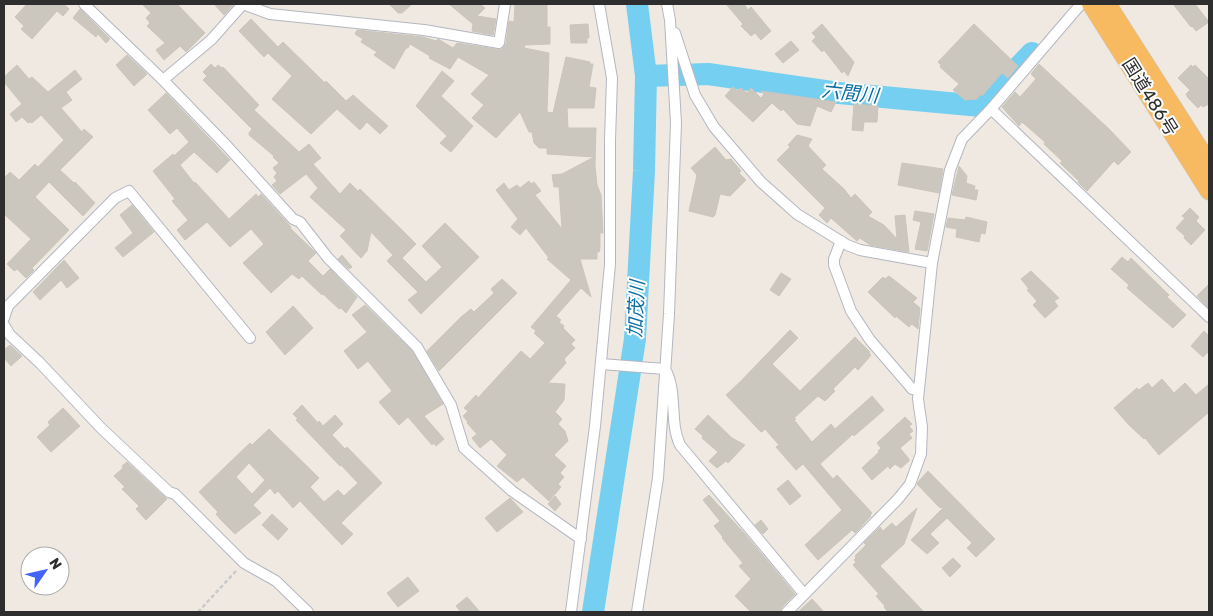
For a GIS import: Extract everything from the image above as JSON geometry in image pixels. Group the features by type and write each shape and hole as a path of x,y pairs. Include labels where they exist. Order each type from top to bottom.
{"highway":[{"name":"国道486号","path":"1091,4 1209,191"},
{"name":"国道486号","path":"1107,4 1209,164"}],"street":[{"path":"84,4 163,80 227,146 293,219 300,222 328,258 417,347 451,405 464,448 512,492 581,539"},
{"path":"163,80 210,40 243,4 270,14 424,30 499,43 505,4"},
{"path":"571,612 595,426 610,264 612,78 600,4"},
{"path":"637,612 658,478 665,369 676,122 670,20 667,4"},
{"path":"788,612 898,499 910,484 920,454 922,428 918,399 932,263 950,170 962,139 991,109 1081,4"},
{"path":"670,20 695,95 724,139 761,182 797,214 841,241 860,250 932,263"},
{"path":"991,109 1209,317"},
{"path":"4,318 8,306 115,198 129,191 250,338"},
{"path":"841,241 834,259 834,265 851,311 870,340 912,389 919,388"},
{"path":"4,325 10,335 40,363 101,428 169,492 175,494 244,563 276,581 308,612"},
{"path":"601,364 665,369"},
{"path":"665,369 672,387 676,437 680,445 804,594"}],"path":[{"path":"198,612 244,563"}],"building":[{"path":"27,4 64,4 69,9 63,16 57,11 32,39 21,29 24,26 15,17"},
{"path":"142,4 177,4 205,33 186,52 180,46 164,60 156,50 165,43 147,26 150,23 146,18 151,13"},
{"path":"214,4 234,4 224,15"},
{"path":"389,4 412,4 402,13 398,13"},
{"path":"449,4 480,4 485,8 477,16 496,19 493,35 472,31 473,24"},
{"path":"515,4 547,4 547,27 550,27 550,44 525,45 524,48 549,53 547,112 553,113 566,57 593,64 589,87 596,88 594,108 567,108 568,128 596,128 595,166 597,185 601,195 603,233 600,233 600,248 599,252 597,252 597,259 580,259 591,297 581,288 556,316 561,320 559,322 564,326 563,328 575,340 571,344 575,348 564,359 566,363 548,383 565,384 564,400 555,412 562,419 558,424 565,431 568,441 554,455 566,466 560,473 564,477 558,484 561,487 549,501 523,477 517,482 497,466 507,455 491,439 480,448 472,438 477,434 463,416 468,411 464,408 476,395 478,398 521,351 530,359 545,343 534,333 536,331 531,327 571,280 547,259 549,258 526,228 520,235 511,227 518,219 496,190 504,183 509,190 517,185 520,188 529,181 531,184 534,182 541,191 535,195 562,229 559,187 554,187 552,175 562,174 594,157 547,154 547,148 539,148 534,143 532,132 529,132 520,112 496,138 472,118 484,105 471,94 489,75 458,57 450,69 429,58 430,56 410,44 394,69 374,55 377,52 361,42 363,39 355,34 357,30 423,37 436,41 438,39 453,48 457,43 501,50 506,44 509,21 514,22"},
{"path":"726,4 744,4 748,10 751,7 771,31 761,40 755,33 751,36 741,26 743,24"},
{"path":"1173,4 1195,4 1209,22 1196,31"},
{"path":"80,9 110,39 106,43 98,34 96,37 73,18"},
{"path":"251,19 278,47 283,42 346,101 353,95 388,126 380,134 367,122 360,130 337,109 311,134 272,99 292,76 268,53 264,57 239,31"},
{"path":"588,24 589,38 587,38 587,43 571,43 570,25"},
{"path":"822,24 854,62 848,76 844,71 842,73 824,50 822,52 812,41 816,37 812,33"},
{"path":"974,24 1018,66 1008,78 1002,73 982,96 981,94 977,99 965,100 953,90 959,84 940,67 941,65 938,62"},
{"path":"791,41 799,50 783,63 775,54"},
{"path":"127,55 147,74 134,86 116,65"},
{"path":"211,64 215,68 218,65 223,67 259,105 254,110 299,152 309,144 321,158 313,164 340,194 350,183 358,191 360,189 416,244 402,258 426,282 442,267 422,246 445,223 479,257 421,314 408,300 418,292 387,261 393,255 371,232 367,251 361,258 340,236 346,230 310,197 318,188 306,174 280,194 272,185 277,181 274,177 277,173 273,168 279,163 274,156 249,135 252,129 203,80 207,76 203,72"},
{"path":"1039,64 1131,152 1118,165 1114,161 1087,191 1060,163 1062,161 1044,144 1045,142 1022,122 1019,126 1002,107 1015,92 1020,97 1036,79 1031,74"},
{"path":"17,65 29,79 32,77 48,92 75,70 82,79 66,92 72,100 61,108 82,132 84,129 93,137 60,170 75,182 95,203 83,216 49,182 35,197 69,230 32,268 34,270 26,278 17,269 14,271 7,264 31,239 4,214 4,178 10,172 19,180 35,164 38,167 64,140 41,115 32,123 28,123 22,117 16,122 10,114 22,104 4,82 4,77"},
{"path":"1191,65 1193,67 1195,65 1209,79 1209,104 1203,107 1201,105 1198,108 1188,98 1186,94 1190,90 1178,78"},
{"path":"442,71 454,81 441,96 473,126 451,152 440,143 447,136 416,106"},
{"path":"733,87 738,91 741,88 747,93 751,88 761,98 764,94 761,91 836,102 831,112 817,106 810,126 797,124 783,109 781,111 772,103 753,122 725,96"},
{"path":"166,93 230,160 217,173 194,152 180,165 194,183 229,219 256,194 258,197 261,194 290,228 316,253 308,261 323,276 330,269 357,297 346,313 322,295 302,276 299,279 292,274 271,293 243,263 264,244 251,229 230,247 207,222 185,240 177,230 188,220 172,201 175,199 153,171 189,142 177,128 170,134 148,110"},
{"path":"854,104 878,106 877,122 864,122 863,131 852,130"},
{"path":"797,135 812,139 808,146 826,165 822,169 851,198 855,194 872,212 868,216 884,225 897,239 895,216 905,215 909,252 870,245 860,238 857,241 831,218 827,223 819,215 825,208 777,160 790,147 788,145"},
{"path":"715,147 726,160 731,159 741,171 739,173 746,180 730,196 720,194 713,217 689,211 697,175 691,168"},
{"path":"902,163 943,169 939,193 898,185"},
{"path":"959,166 967,176 966,183 975,186 974,190 978,190 976,200 952,195"},
{"path":"132,205 154,232 123,257 115,248 133,233 120,215"},
{"path":"1190,208 1199,217 1196,221 1205,230 1191,245 1176,228 1185,218 1182,216"},
{"path":"915,211 934,214 927,251 915,249 921,222 913,220"},
{"path":"966,217 987,222 985,234 981,233 979,242 956,237 957,229 946,227 948,218 965,220"},
{"path":"342,255 352,267 349,269 338,259"},
{"path":"1122,257 1128,262 1131,258 1169,295 1167,297 1186,315 1173,328 1127,288 1129,285 1111,269"},
{"path":"64,260 79,278 67,288 61,280 40,300 33,292"},
{"path":"1031,271 1059,298 1054,301 1058,306 1045,318 1033,305 1037,301 1027,290 1029,289 1021,279"},
{"path":"781,273 791,279 779,296 770,290"},
{"path":"889,276 917,298 913,302 920,308 918,329 912,324 909,327 896,316 895,318 868,292 883,277 885,279"},
{"path":"502,279 517,293 439,371 427,351 461,317 471,309 474,312 494,293 491,289"},
{"path":"1209,284 1209,308 1197,296"},
{"path":"365,305 412,351 443,404 424,416 444,439 436,446 434,443 432,445 408,417 399,425 379,402 392,391 368,361 358,369 344,351 367,332 352,315"},
{"path":"293,306 313,328 285,355 266,332"},
{"path":"790,330 798,338 772,364 800,391 855,337 871,355 858,370 855,367 833,389 835,391 825,401 818,396 794,418 812,442 831,424 835,429 872,396 884,410 854,436 853,434 820,464 833,479 837,475 872,513 855,533 852,530 818,560 805,545 842,510 803,464 796,470 776,447 779,445 765,429 762,432 760,431 726,395"},
{"path":"1204,331 1209,336 1209,351 1203,357 1191,346"},
{"path":"10,345 22,356 11,366 4,358 4,350"},
{"path":"1162,379 1174,393 1185,383 1196,395 1209,384 1209,412 1159,455 1145,438 1128,424 1114,408 1137,388 1139,390 1148,383 1152,388"},
{"path":"302,405 323,426 335,415 343,424 332,435 345,449 347,447 382,483 341,523 353,534 342,545 300,501 293,508 278,491 275,494 270,488 253,505 261,513 235,534 221,520 216,514 218,512 199,492 250,443 252,445 269,429 319,478 310,487 324,502 338,490 344,496 358,483 296,420 298,419 293,414","holes":["249,463 265,480 252,494 236,477"]},
{"path":"63,408 80,426 51,452 37,437 50,425 48,422"},
{"path":"708,415 732,438 745,445 728,463 726,461 717,468 709,461 718,452 695,429"},
{"path":"905,417 912,424 909,426 913,431 909,434 912,438 900,448 909,461 901,468 895,464 890,469 888,466 872,480 862,468 879,452 881,448 877,443"},
{"path":"127,462 167,499 146,520 136,509 139,506 122,489 125,487 114,476"},
{"path":"928,471 995,539 976,557 967,548 972,543 947,518 930,534 939,543 927,554 911,540 943,508 939,507 917,484"},
{"path":"788,480 801,496 790,505 777,489"},
{"path":"709,495 745,534 795,594 782,607 780,612 751,612 735,596 751,579 739,566 743,563 714,526 720,521 703,500"},
{"path":"555,496 561,504 555,511 548,504"},
{"path":"510,498 523,512 497,532 485,518"},
{"path":"917,508 904,544 880,566 924,612 888,612 876,596 879,594 853,565 856,562 854,560 855,556 866,545 864,543 880,527 883,531 892,523 896,527"},
{"path":"272,514 288,529 278,540 262,525"},
{"path":"761,520 768,529 763,534 755,525"},
{"path":"953,558 961,566 950,577 942,568"},
{"path":"408,577 419,591 398,607 387,593"},
{"path":"467,597 480,612 461,612 456,606"},
{"path":"812,599 824,612 798,612"}],"waterway":[{"name":"加茂川","path":"593,612 635,339 644,171 646,76 637,4"},
{"name":"六間川","path":"646,76 708,74 839,93 981,106 1032,53"}]}
